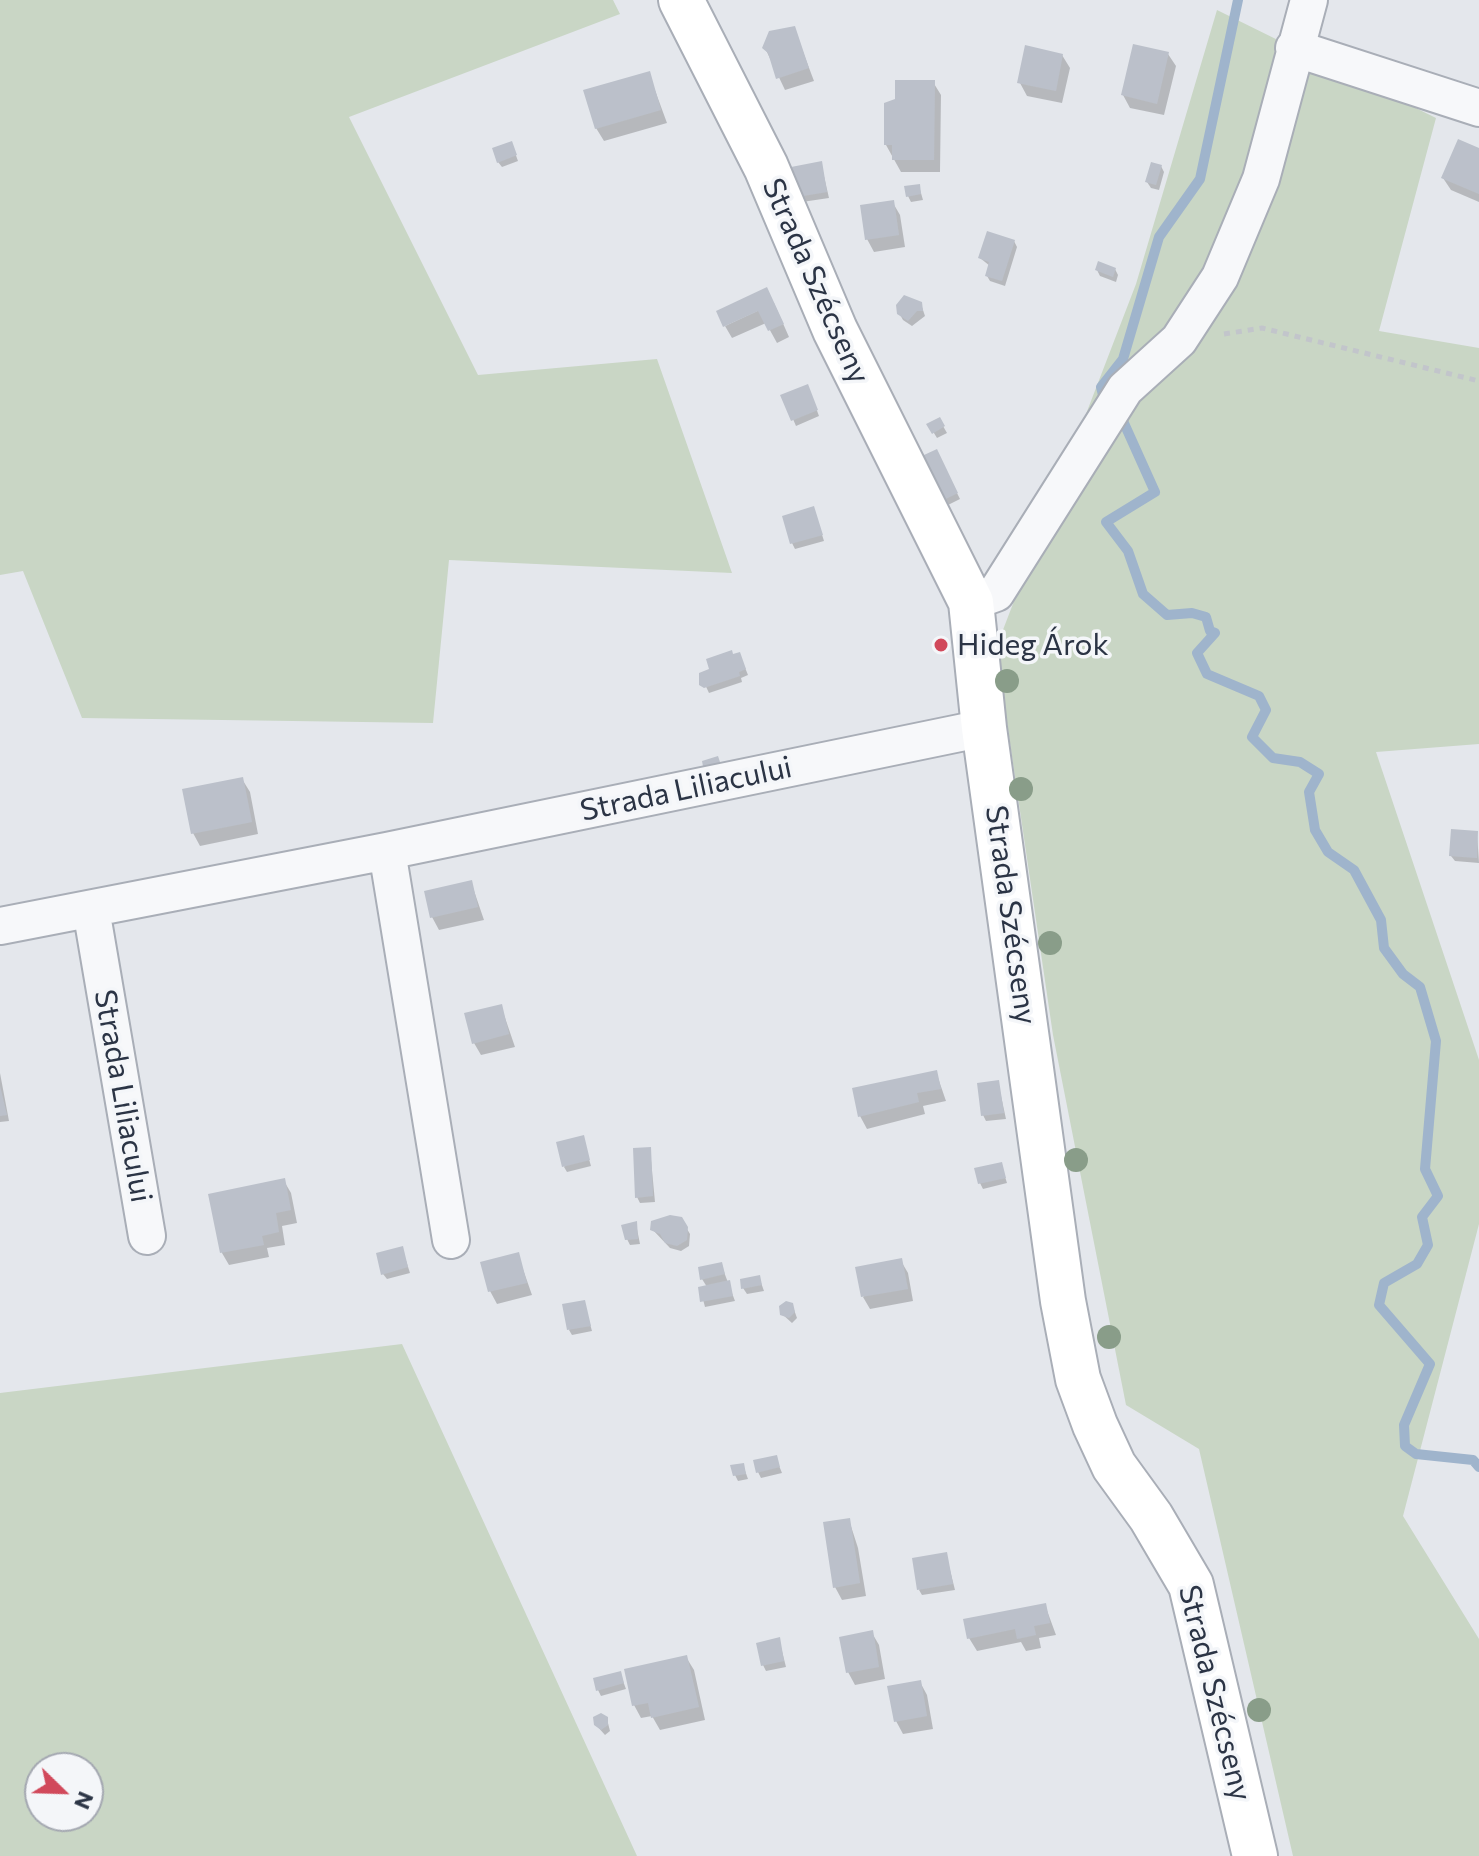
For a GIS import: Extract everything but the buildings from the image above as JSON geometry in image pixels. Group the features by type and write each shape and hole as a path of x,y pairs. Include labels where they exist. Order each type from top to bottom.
{"street":[{"name":"Strada Szécseny","path":"681,0 766,167 835,330 935,537 971,602 984,728 1063,1301 1078,1379 1114,1466 1166,1541 1191,1585 1255,1856"},
{"path":"971,602 996,593 1125,389 1179,340 1220,277 1261,179 1309,0"},
{"path":"1294,48 1479,108"},
{"name":"Strada Liliacului","path":"0,926 387,851 984,728"},
{"path":"387,851 451,1240"},
{"name":"Strada Liliacului","path":"91,909 147,1236"}],"path":[{"path":"1179,340 1262,328 1479,381"}],"green space":[{"path":"0,0 613,0 620,14 349,117 478,375 657,359 732,573 449,560 433,723 82,718 23,571 0,575"},
{"path":"1217,10 1436,118 1379,331 1479,348 1479,744 1376,752 1479,1060 1479,1224 1403,1516 1479,1639 1479,1856 1293,1856 1199,1449 1126,1405 1053,1035 996,648 1136,284"},
{"path":"402,1344 637,1856 0,1856 0,1393"}],"waterway":[{"path":"1105,403 1101,387 1123,359 1159,237 1200,179 1238,0"},
{"path":"1119,412 1155,492 1106,522 1128,551 1143,594 1167,615 1192,613 1206,617 1210,631 1215,633 1197,653 1207,674 1259,696 1266,710 1252,737 1273,758 1300,762 1319,774 1309,792 1315,830 1328,852 1354,870 1381,920 1384,948 1403,974 1420,987 1436,1041 1425,1169 1438,1196 1422,1217 1428,1245 1417,1264 1384,1283 1379,1305 1430,1364 1404,1425 1405,1446 1416,1454 1473,1460 1479,1467"}],"place":[{"name":"Hideg Árok","path":"941,645"}]}
